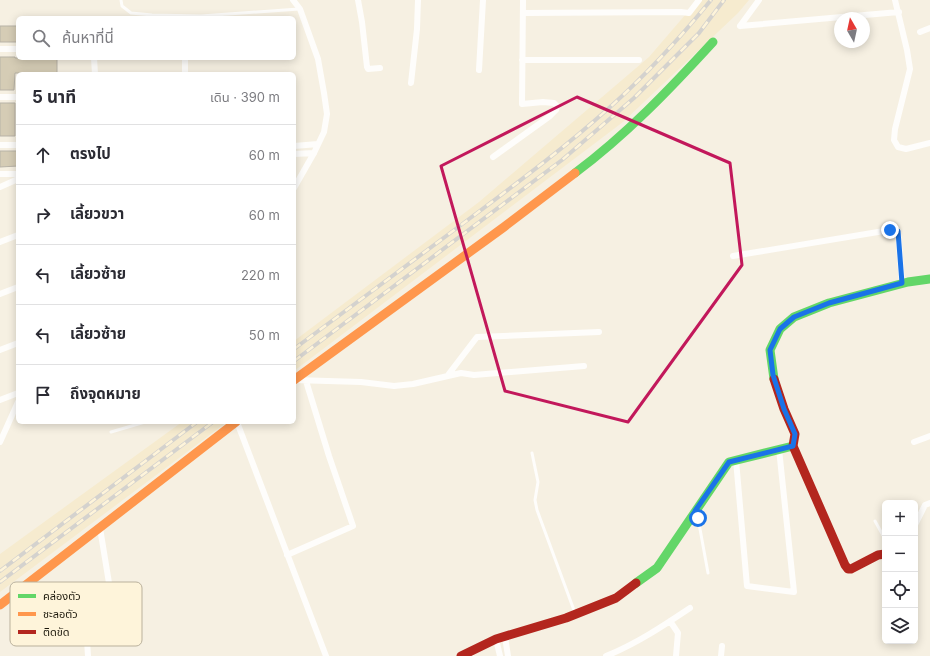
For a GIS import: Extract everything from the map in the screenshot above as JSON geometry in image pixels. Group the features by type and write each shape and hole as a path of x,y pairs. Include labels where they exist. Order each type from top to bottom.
{"street":[{"path":"293,0 300,9 318,59 327,114 324,132 296,184"},
{"path":"358,0 367,67 368,69 380,68"},
{"path":"411,83 417,29 418,0"},
{"path":"479,70 483,0"},
{"path":"493,157 550,116 556,110 557,106 554,103 543,102 522,104 523,0"},
{"path":"523,13 689,13 699,0"},
{"path":"759,0 740,26 898,12"},
{"path":"895,0 910,69 895,130 894,140 898,147 906,149 930,143"},
{"path":"920,32 930,28"},
{"path":"296,379 504,227 583,167 629,128 673,85 712,42"},
{"path":"0,49 16,49"},
{"path":"94,60 95,72"},
{"path":"185,60 185,72"},
{"path":"522,60 639,60"},
{"path":"0,97 16,97"},
{"path":"296,146 318,144"},
{"path":"0,145 16,145"},
{"path":"296,154 314,153"},
{"path":"0,174 16,174"},
{"path":"0,186 16,180"},
{"path":"733,256 890,230 898,231 902,283"},
{"path":"0,242 16,236"},
{"path":"882,554 878,555 855,568 848,569 845,565 793,446 795,434 784,409 773,375 770,350 780,329 794,317 829,303 902,283 930,279"},
{"path":"0,294 16,288"},
{"path":"448,376 477,337 600,332"},
{"path":"0,350 16,344"},
{"path":"296,380 361,382 394,386 413,384 461,373 474,375 584,366"},
{"path":"287,555 353,526 329,456 306,380"},
{"path":"0,400 16,394"},
{"path":"0,442 16,406"},
{"path":"30,582 234,424"},
{"path":"238,424 326,656"},
{"path":"914,442 930,436"},
{"path":"461,656 500,638 566,618 616,598 657,568 729,462 793,446"},
{"path":"736,460 747,586 794,592 779,449"},
{"path":"918,519 925,505 930,503"},
{"path":"100,528 109,582"},
{"path":"0,605 10,597"},
{"path":"606,656 624,649 690,608"},
{"path":"670,621 678,633 676,656"},
{"path":"500,638 500,656"},
{"path":"500,638 508,656"},
{"path":"87,646 88,656"},
{"path":"721,656 722,646"},
{"path":"624,649 626,656"}],"lane":[{"path":"121,0 122,6 131,13 152,16 201,16 300,9"},
{"path":"110,432 138,424"},
{"path":"532,453 538,482 535,500 536,510 575,614"},
{"path":"695,511 698,518 708,573"},
{"path":"875,521 883,536"}],"highlighted area":[{"path":"577,97 730,163 742,265 628,422 505,391 441,166"}],"shaded area":[{"path":"698,0 749,0 738,13 623,122 296,369 296,339 479,202 649,57"},
{"path":"179,424 224,424 13,582 10,582 10,585 0,592 0,554"}],"building":[{"path":"0,26 16,26 16,42 0,42"},
{"path":"0,57 15,57 16,60 57,60 57,72 16,72 14,90 0,90"},
{"path":"0,103 15,103 15,136 0,136"},
{"path":"0,151 16,151 16,166 0,167"}],"railway":[{"path":"296,348 496,199 572,139 623,95 675,42 711,0"},
{"path":"296,360 562,160 634,98 699,33 724,0"},
{"path":"0,571 194,424"},
{"path":"0,582 210,424"}],"traffic: fast":[{"path":"575,173 612,143 647,111 713,42"},
{"path":"774,379 770,350 780,329 794,317 829,303 908,282 930,279"},
{"path":"636,583 657,568 729,462 793,446"}],"traffic: slow":[{"path":"296,379 504,227 575,173"},
{"path":"30,582 233,424"},
{"path":"0,605 10,597"}],"traffic: jam":[{"path":"774,379 784,409 795,434 793,446 845,565 848,569 851,569 882,554"},
{"path":"461,656 496,639 566,618 616,598 636,583"}],"route":[{"path":"698,518 695,511 729,462 793,446 795,434 784,409 773,375 770,350 780,329 794,317 829,303 902,283 898,231 890,230"}]}
